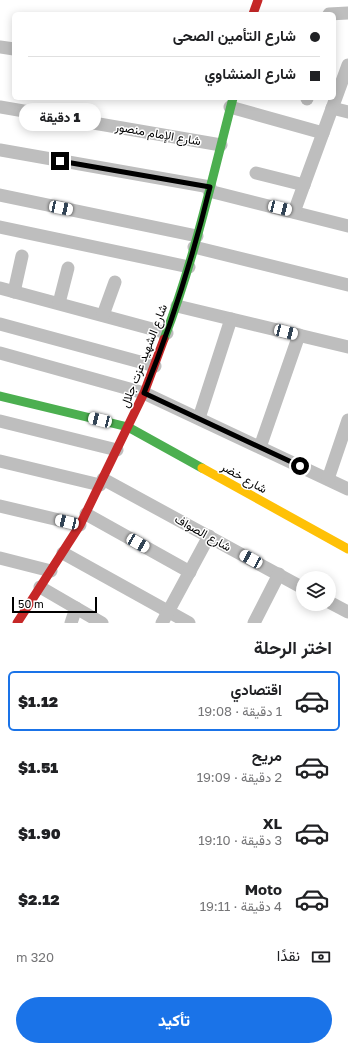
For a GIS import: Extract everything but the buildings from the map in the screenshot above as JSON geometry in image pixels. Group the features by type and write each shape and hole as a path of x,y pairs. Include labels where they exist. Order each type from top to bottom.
{"street":[{"path":"254,12 258,0"},
{"path":"336,14 348,13"},
{"path":"0,47 12,49"},
{"path":"336,95 344,68"},
{"path":"294,212 334,100"},
{"path":"231,103 323,132"},
{"name":"شارع الشهيد عزت جلال","path":"17,623 80,525 144,393 167,333 189,267 231,103"},
{"name":"شارع الإمام منصور","path":"0,106 221,145"},
{"path":"332,108 348,112"},
{"path":"0,150 210,189 348,226"},
{"path":"256,173 304,185"},
{"path":"0,195 196,242 348,285"},
{"path":"0,227 189,267"},
{"path":"14,292 22,256"},
{"path":"59,303 68,268"},
{"path":"104,315 115,282"},
{"path":"0,288 167,333"},
{"path":"176,306 348,347"},
{"path":"200,418 231,319"},
{"path":"0,324 155,366"},
{"path":"260,447 299,335"},
{"path":"0,354 144,393 200,418 348,489"},
{"name":"شارع خضر","path":"0,396 128,427 348,549"},
{"path":"328,479 348,420"},
{"path":"0,421 117,450"},
{"name":"شارع الصواف","path":"0,461 101,482 209,536 296,584"},
{"path":"0,506 80,525"},
{"path":"86,514 190,572"},
{"path":"162,623 209,536"},
{"path":"63,553 189,623"},
{"path":"0,558 51,571"},
{"path":"254,623 279,574"},
{"path":"40,588 102,623"},
{"path":"336,606 348,612"},
{"path":"71,623 76,608"}],"traffic: fast":[{"path":"164,339 175,310 193,250 232,100"},
{"path":"0,396 128,427 202,468"}],"traffic: slow":[{"path":"202,468 348,549"}],"traffic: jam":[{"path":"254,12 258,0"},
{"path":"17,623 80,525 144,393 164,339"}],"route":[{"path":"60,161 210,187 189,267 155,366 144,393 300,466"}]}
